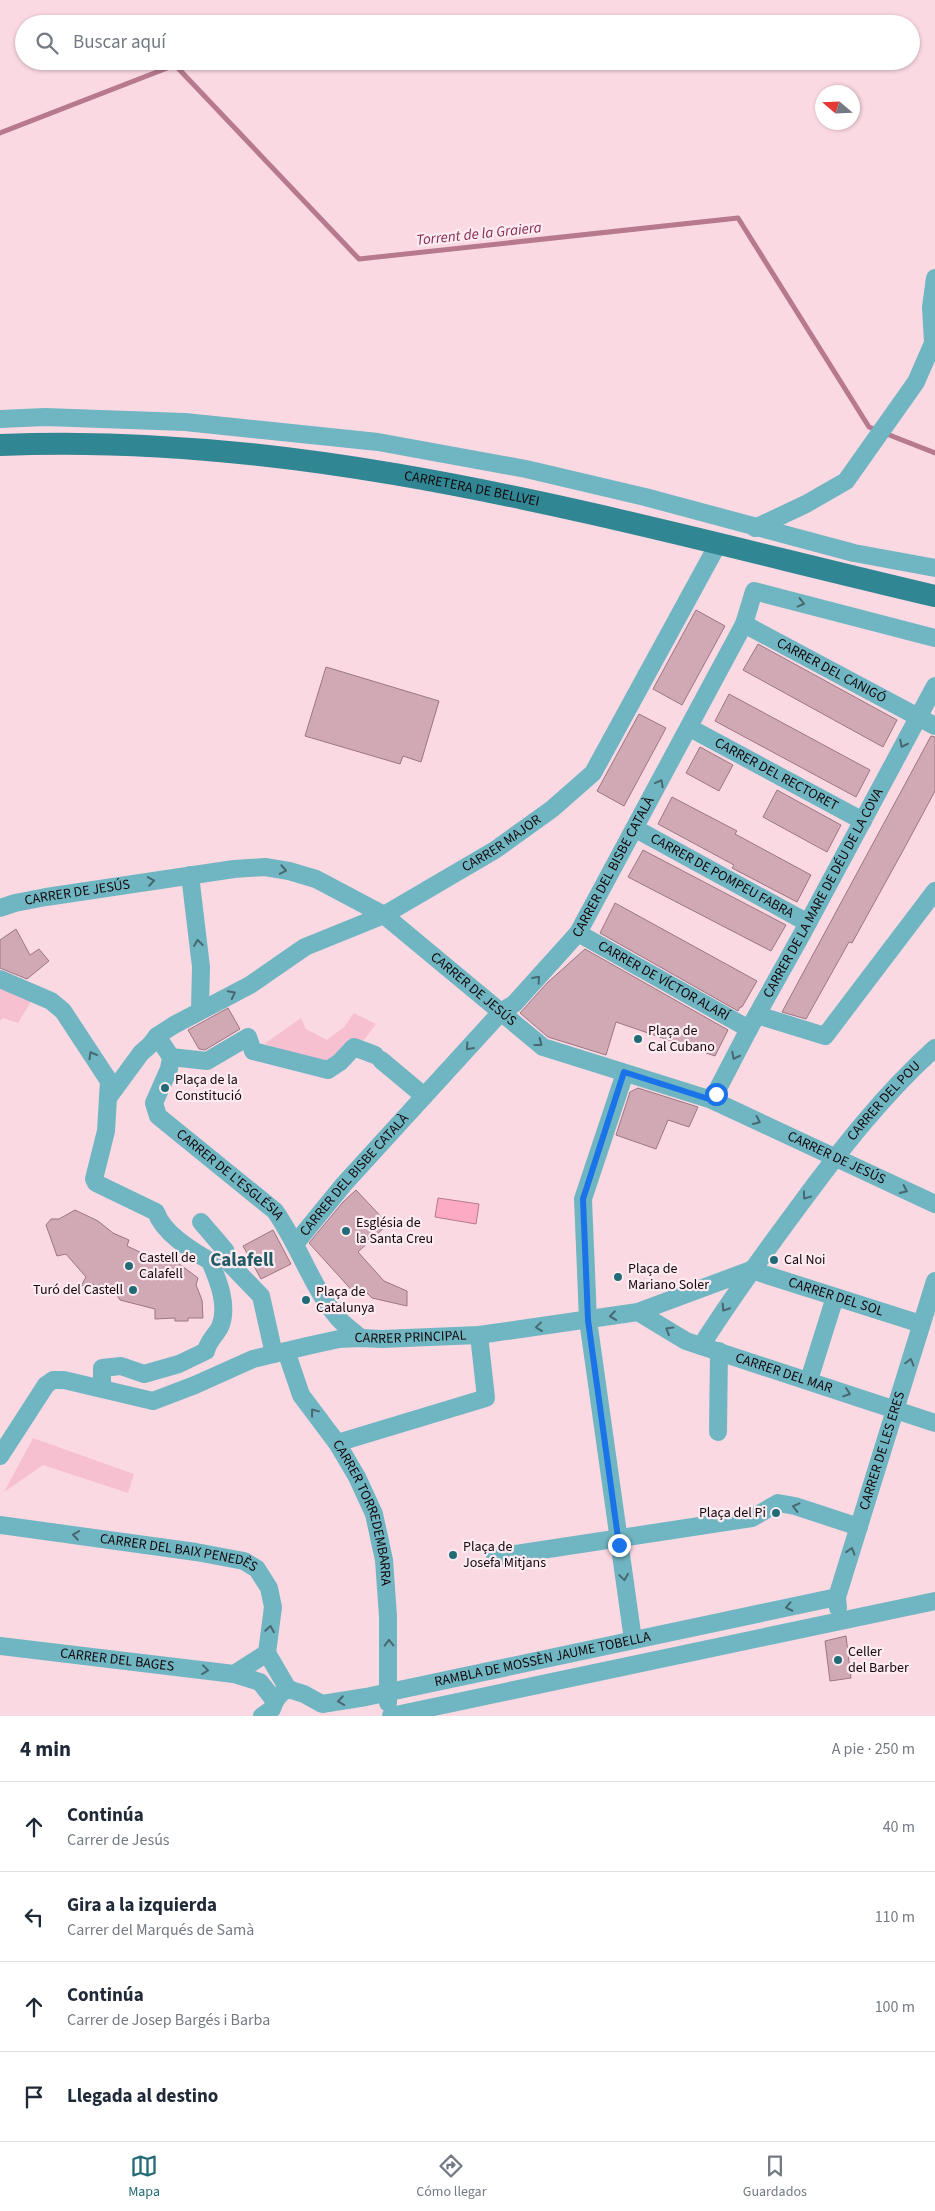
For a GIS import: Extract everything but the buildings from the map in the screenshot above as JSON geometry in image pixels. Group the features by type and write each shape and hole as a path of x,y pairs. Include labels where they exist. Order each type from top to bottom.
{"main road":[{"name":"CARRETERA DE BELLVEI","path":"0,446 155,447 230,452 338,464 454,484 540,502 935,596"}],"street":[{"path":"755,528 806,504 846,481 916,382 933,343 931,307 935,278"},
{"path":"0,419 45,417 185,422 378,442 526,469 645,497 854,554 935,568"},
{"name":"CARRER MAJOR","path":"157,1036 200,1009 250,985 305,947 384,915 495,850 552,809 593,773 718,544"},
{"name":"CARRER DEL BISBE CATALÀ","path":"295,1244 344,1184 424,1096 502,1011 514,1004 578,933 636,829 744,624 754,591 935,638"},
{"name":"CARRER DEL CANIGÓ","path":"744,624 935,726"},
{"name":"CARRER DE LA MARE DE DÉU DE LA COVA","path":"712,1100 935,686"},
{"name":"CARRER DEL RECTORET","path":"690,728 863,821"},
{"name":"CARRER DE POMPEU FABRA","path":"636,829 808,924"},
{"name":"CARRER DE JESÚS","path":"0,908 46,897 190,875 265,867 289,871 316,879 384,915 502,1011 543,1047 712,1100 935,1204"},
{"path":"190,875 201,967 200,1009"},
{"name":"CARRER DE VÍCTOR ALARÍ","path":"578,933 753,1022 825,1036 935,891"},
{"path":"0,978 51,1001 66,1015 108,1081 104,1137 94,1179 99,1186 156,1212 160,1222 194,1252 210,1261 221,1292 222,1320 206,1351 179,1364 144,1374 121,1366 102,1368 102,1388"},
{"path":"108,1098 141,1053 157,1036 171,1057 207,1061 248,1037 253,1051 328,1070 340,1062 354,1047 378,1058 424,1096"},
{"name":"CARRER DEL POU","path":"701,1346 751,1270 835,1157 880,1102 935,1048"},
{"name":"CARRER DE L'ESGLÉSIA","path":"171,1057 169,1070 154,1104 158,1116 275,1212 295,1244 320,1292 338,1319 361,1338"},
{"path":"624,1072 583,1199 588,1320 633,1640"},
{"name":"CARRER TORREDEMBARRA","path":"201,1222 226,1250 231,1265 261,1296 280,1352 301,1395 337,1443 357,1477 374,1514 384,1560 388,1616 389,1716"},
{"path":"210,1261 226,1250"},
{"name":"CARRER PRINCIPAL","path":"0,1456 46,1385 54,1380 75,1382 153,1401 194,1386 253,1359 339,1339 361,1338 382,1340 479,1335 638,1312 751,1270"},
{"name":"CARRER DEL SOL","path":"751,1270 921,1324"},
{"name":"CARRER DE LES ERES","path":"840,1622 837,1597 935,1281"},
{"path":"808,1380 835,1298"},
{"name":"CARRER DEL MAR","path":"638,1312 686,1341 935,1423"},
{"path":"337,1443 486,1398 479,1335"},
{"path":"718,1432 719,1351"},
{"path":"495,1556 752,1518 778,1503 795,1506 859,1527"},
{"name":"CARRER DEL BAIX PENEDÈS","path":"0,1525 196,1552 244,1561 257,1569 269,1588 273,1607 267,1653"},
{"name":"RAMBLA DE MOSSÈN JAUME TOBELLA","path":"274,1706 304,1694 322,1704 389,1692 837,1597"},
{"name":"RAMBLA DE MOSSÈN JAUME TOBELLA","path":"389,1716 935,1602"},
{"name":"CARRER DEL BAGES","path":"0,1646 234,1674 260,1682 274,1706"},
{"path":"234,1674 267,1653 274,1706"}],"shaded area":[{"path":"0,987 32,1000 18,1023 3,1018 0,1021"},
{"path":"354,1013 376,1024 364,1040 349,1039 339,1055 323,1061 264,1044 301,1018 306,1029 327,1040 344,1027"},
{"path":"438,1198 479,1204 476,1224 435,1217"},
{"path":"33,1438 134,1474 128,1493 43,1465 4,1492"}],"waterway":[{"name":"Torrent de la Graiera","path":"0,133 162,70"},
{"name":"Torrent de la Graiera","path":"180,70 359,259 738,218 869,427 935,453"}],"place":[{"name":"Plaça de Cal Cubano","path":"638,1039"},
{"name":"Plaça de la Constitució","path":"165,1088"},
{"name":"Església de la Santa Creu","path":"346,1231"},
{"name":"Cal Noi","path":"774,1260"},
{"name":"Castell de Calafell","path":"129,1266"},
{"name":"Plaça de Mariano Soler","path":"618,1277"},
{"name":"Turó del Castell","path":"133,1290"},
{"name":"Plaça de Catalunya","path":"306,1300"},
{"name":"Plaça del Pi","path":"776,1513"},
{"name":"Plaça de Josefa Mitjans","path":"453,1555"},
{"name":"Celler del Barber","path":"838,1660"}],"district":[{"name":"Calafell","path":"242,1260"}],"route":[{"path":"619,1545 588,1320 583,1199 624,1072 712,1100 716,1094"}]}
